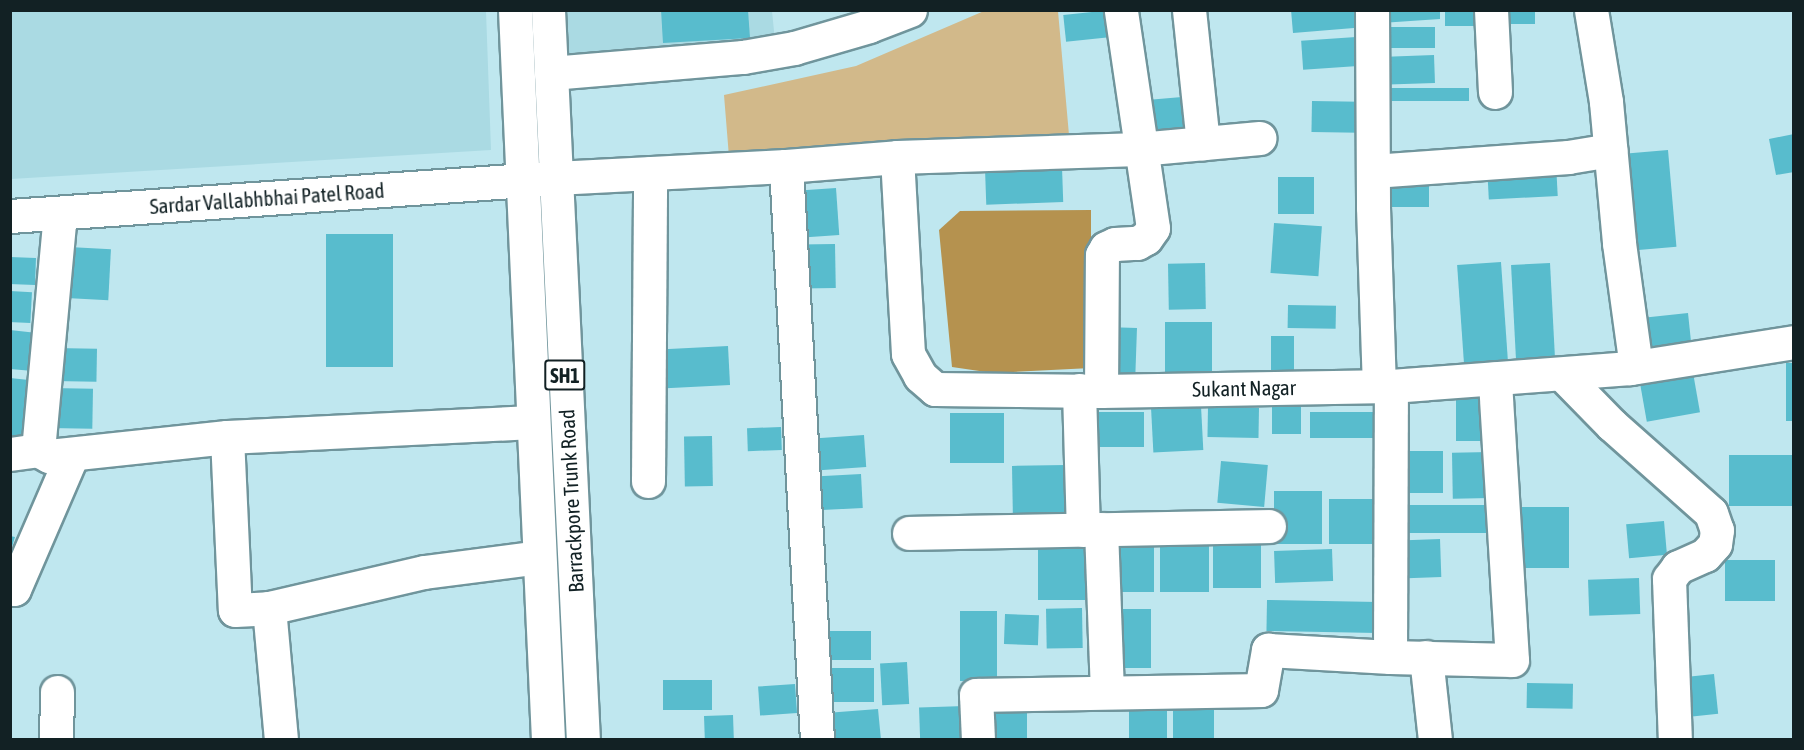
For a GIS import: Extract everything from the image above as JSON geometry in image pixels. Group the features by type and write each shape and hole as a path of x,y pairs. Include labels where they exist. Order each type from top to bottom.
{"street":[{"name":"Barrackpore Trunk Road","path":"515,10 548,740"},
{"name":"Barrackpore Trunk Road","path":"548,10 583,740"},
{"path":"551,73 743,57 774,52 869,26 910,10"},
{"path":"1107,692 1092,529 1090,390 1102,255 1106,248 1115,244 1137,243 1146,238 1153,228 1121,10"},
{"path":"1189,10 1203,143"},
{"path":"1372,10 1373,171 1384,386 1390,657"},
{"path":"1491,10 1495,92"},
{"path":"1591,10 1610,150 1618,243 1636,367"},
{"name":"Sardar Vallabhbhai Patel Road","path":"10,216 555,178 786,166 897,157 1140,149 1260,138"},
{"path":"1373,171 1568,157 1610,150"},
{"name":"Sukant Nagar","path":"897,157 908,354 920,376 935,389 1090,390 1384,386 1562,375 1636,367 1794,342"},
{"path":"786,166 817,740"},
{"path":"648,481 650,173"},
{"path":"60,213 24,452 49,456 72,455 227,437 532,422"},
{"path":"1562,375 1612,425 1711,513 1718,530 1715,544 1705,555 1678,567 1670,579 1675,740"},
{"path":"978,740 976,695 1261,690 1268,650 1390,657 1512,660 1495,379"},
{"path":"227,437 235,610 269,608 424,572 539,557"},
{"path":"10,588 14,589 72,455"},
{"path":"909,533 1269,526"},
{"path":"269,608 281,740"},
{"path":"1426,657 1435,740"},
{"path":"56,740 57,692"}],"shaded area":[{"path":"11,10 486,11 491,150 11,179"},
{"path":"540,11 772,11 777,61 545,81"},
{"path":"984,11 1058,11 1069,135 729,157 724,95 856,66"},
{"path":"1091,210 1091,368 993,373 952,367 939,230 960,211"}],"building":[{"path":"661,10 748,10 750,38 663,43"},
{"path":"1111,10 1114,37 1066,42 1063,15"},
{"path":"1291,10 1364,10 1366,27 1293,33"},
{"path":"1380,10 1440,10 1440,19 1381,23"},
{"path":"1445,10 1485,10 1485,26 1445,26"},
{"path":"1496,10 1535,10 1535,24 1496,24"},
{"path":"1384,27 1435,27 1435,48 1384,48"},
{"path":"1356,37 1358,66 1303,70 1301,41"},
{"path":"1434,55 1435,83 1381,85 1380,57"},
{"path":"1385,88 1469,88 1469,101 1385,101"},
{"path":"1182,97 1186,140 1145,143 1141,101"},
{"path":"1312,101 1360,102 1359,133 1311,132"},
{"path":"1794,134 1794,172 1776,175 1769,139"},
{"path":"1668,150 1676,247 1630,251 1621,154"},
{"path":"1556,163 1558,196 1489,200 1487,167"},
{"path":"1062,167 1063,202 986,205 985,170"},
{"path":"1384,176 1429,176 1429,207 1384,207"},
{"path":"1278,177 1314,177 1314,214 1278,214"},
{"path":"836,188 839,235 799,238 796,191"},
{"path":"1274,223 1322,226 1318,276 1271,273"},
{"path":"326,234 393,234 393,367 326,367"},
{"path":"835,244 836,288 801,289 800,245"},
{"path":"69,247 111,249 108,300 66,298"},
{"path":"10,257 36,258 35,285 10,284"},
{"path":"1501,262 1508,360 1464,363 1457,265"},
{"path":"1205,263 1206,309 1169,310 1168,264"},
{"path":"1550,263 1555,362 1516,364 1511,265"},
{"path":"10,291 32,292 30,323 10,322"},
{"path":"1288,305 1336,306 1336,329 1288,328"},
{"path":"1688,313 1692,349 1638,354 1634,319"},
{"path":"1165,322 1212,322 1212,376 1165,376"},
{"path":"1106,327 1137,328 1135,381 1104,380"},
{"path":"10,330 37,333 33,371 10,369"},
{"path":"1271,336 1294,336 1294,371 1271,371"},
{"path":"728,346 730,385 661,389 659,350"},
{"path":"54,348 97,349 96,382 53,381"},
{"path":"1786,363 1794,363 1794,421 1786,421"},
{"path":"1692,367 1700,412 1647,422 1639,376"},
{"path":"10,378 29,380 22,447 10,446"},
{"path":"50,388 93,389 92,429 49,428"},
{"path":"1456,394 1482,394 1482,441 1456,441"},
{"path":"1272,395 1301,395 1301,434 1272,434"},
{"path":"1201,406 1203,450 1153,453 1151,409"},
{"path":"1208,407 1259,408 1258,438 1207,437"},
{"path":"1092,412 1144,412 1144,447 1092,447"},
{"path":"1310,412 1374,412 1374,438 1310,438"},
{"path":"950,413 1004,413 1004,463 950,463"},
{"path":"781,427 782,450 748,451 747,428"},
{"path":"864,435 866,467 812,471 810,439"},
{"path":"684,436 712,436 713,486 685,486"},
{"path":"1395,451 1443,451 1443,493 1395,493"},
{"path":"1490,452 1491,498 1453,499 1452,453"},
{"path":"1729,455 1794,455 1794,506 1729,506"},
{"path":"1221,461 1268,465 1264,507 1217,503"},
{"path":"1066,465 1067,513 1013,514 1012,466"},
{"path":"861,474 863,508 812,511 810,477"},
{"path":"1274,491 1322,491 1322,544 1274,544"},
{"path":"1329,499 1374,499 1374,544 1329,544"},
{"path":"1397,505 1497,505 1497,533 1397,533"},
{"path":"1511,507 1569,507 1569,568 1511,568"},
{"path":"1664,521 1667,555 1629,558 1626,524"},
{"path":"1213,531 1261,531 1261,588 1213,588"},
{"path":"1105,535 1154,535 1154,592 1105,592"},
{"path":"1160,535 1209,535 1209,592 1160,592"},
{"path":"10,536 15,537 11,550 10,550"},
{"path":"1038,539 1085,539 1085,600 1038,600"},
{"path":"1440,539 1441,577 1400,578 1399,540"},
{"path":"1332,549 1333,581 1275,583 1274,551"},
{"path":"1725,560 1775,560 1775,601 1725,601"},
{"path":"1639,578 1640,614 1589,616 1588,580"},
{"path":"1267,600 1378,602 1377,633 1266,631"},
{"path":"1082,608 1083,648 1047,649 1046,609"},
{"path":"1114,609 1151,609 1151,668 1114,668"},
{"path":"960,611 997,611 997,681 960,681"},
{"path":"1005,614 1039,615 1038,645 1004,644"},
{"path":"826,631 871,631 871,660 826,660"},
{"path":"907,662 909,704 882,705 880,663"},
{"path":"825,668 874,668 874,702 825,702"},
{"path":"1714,674 1718,714 1692,716 1688,677"},
{"path":"663,680 712,680 712,710 663,710"},
{"path":"1527,683 1573,684 1573,709 1527,708"},
{"path":"795,684 797,713 760,716 758,687"},
{"path":"1129,698 1167,698 1167,740 1129,740"},
{"path":"1173,698 1214,698 1214,740 1173,740"},
{"path":"965,706 966,740 920,740 919,708"},
{"path":"984,707 1027,707 1027,740 984,740"},
{"path":"878,709 881,740 829,740 826,713"},
{"path":"733,715 734,740 705,740 704,716"}]}
